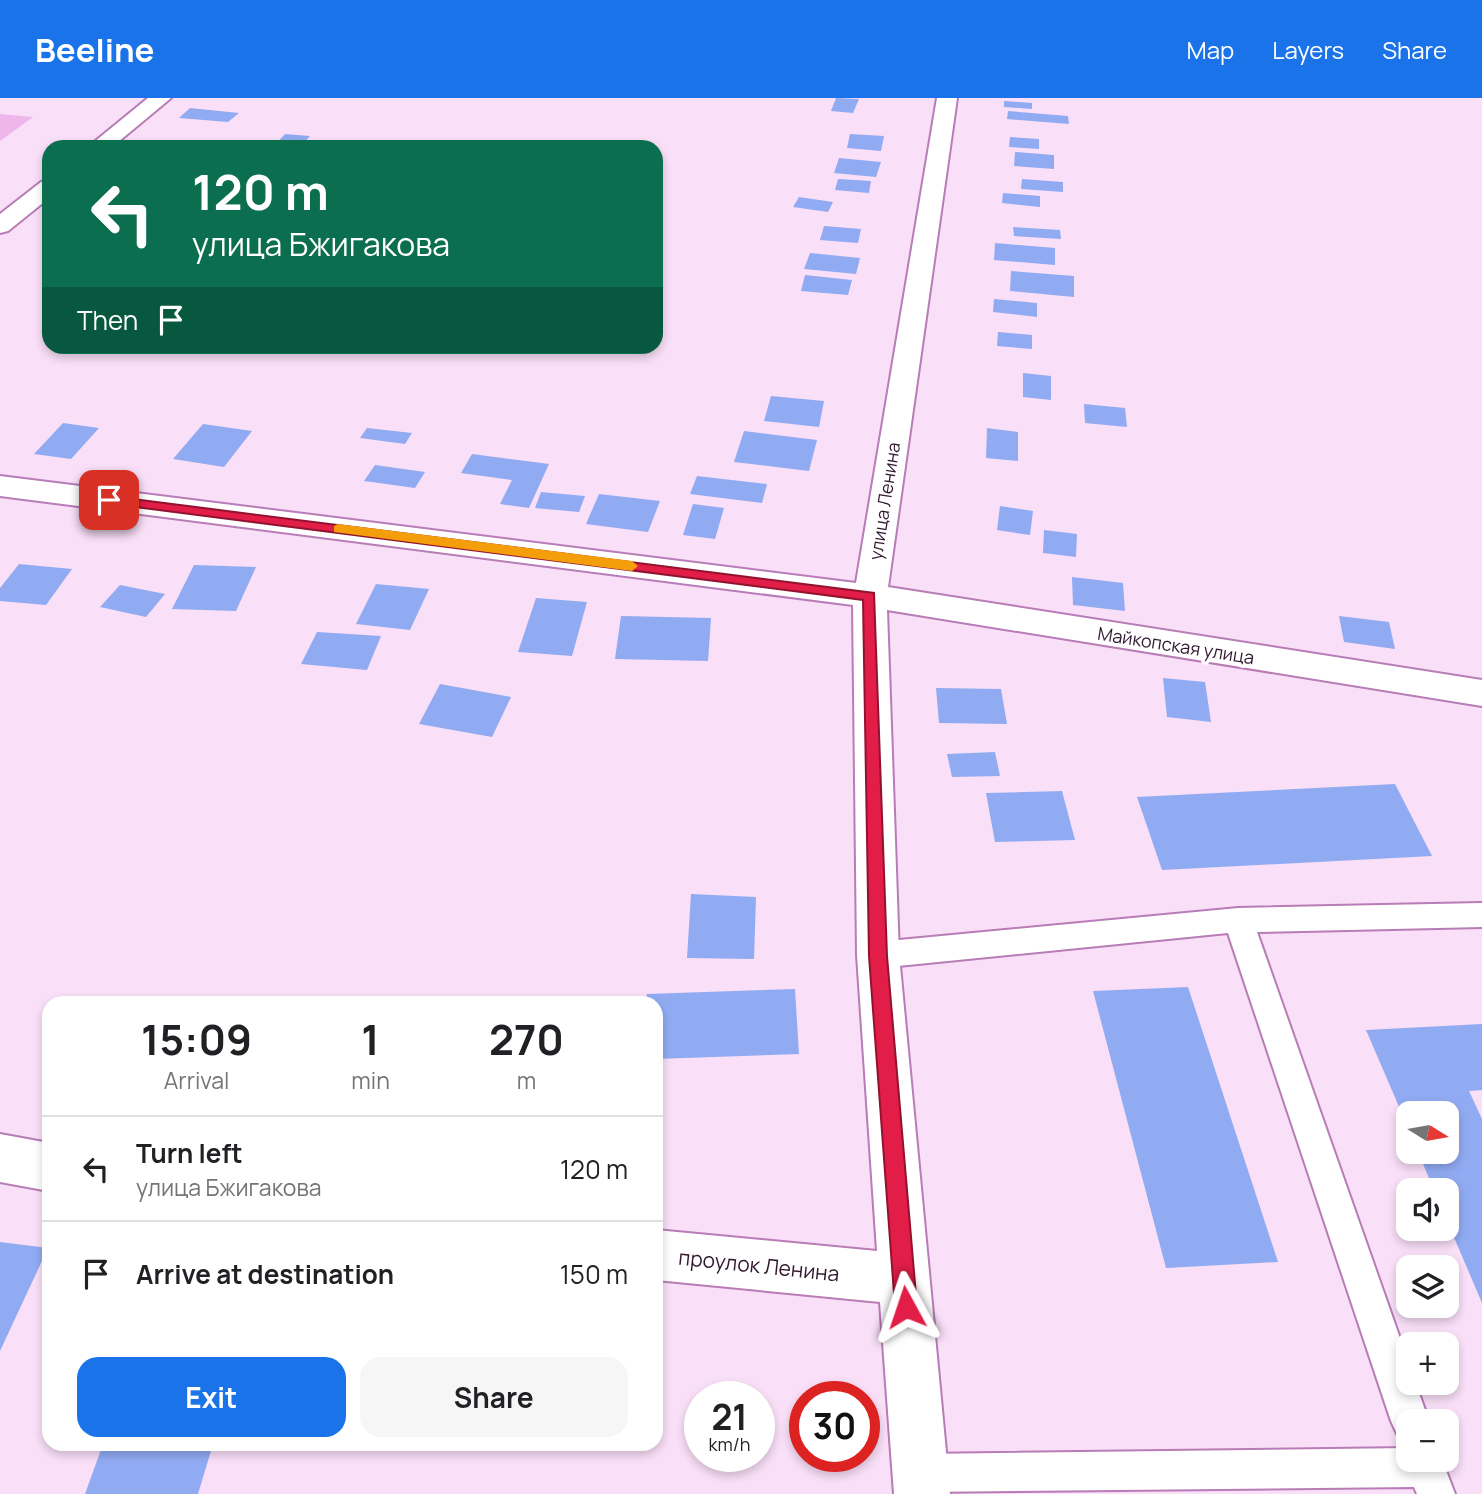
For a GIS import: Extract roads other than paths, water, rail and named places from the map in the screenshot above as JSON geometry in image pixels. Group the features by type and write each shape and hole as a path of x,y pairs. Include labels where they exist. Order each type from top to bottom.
{"street":[{"path":"108,140 161,98"},
{"name":"улица Ленина","path":"921,1483 878,956 870,596 947,98"},
{"path":"0,226 42,193"},
{"name":"Майкопская улица","path":"0,486 870,596 1482,693"},
{"path":"0,1158 42,1166"},
{"name":"проулок Ленина","path":"663,1256 904,1279"}],"lane":[{"path":"878,956 1238,920 1482,915"},
{"path":"1238,920 1406,1409"},
{"path":"921,1483 1428,1474"}]}
